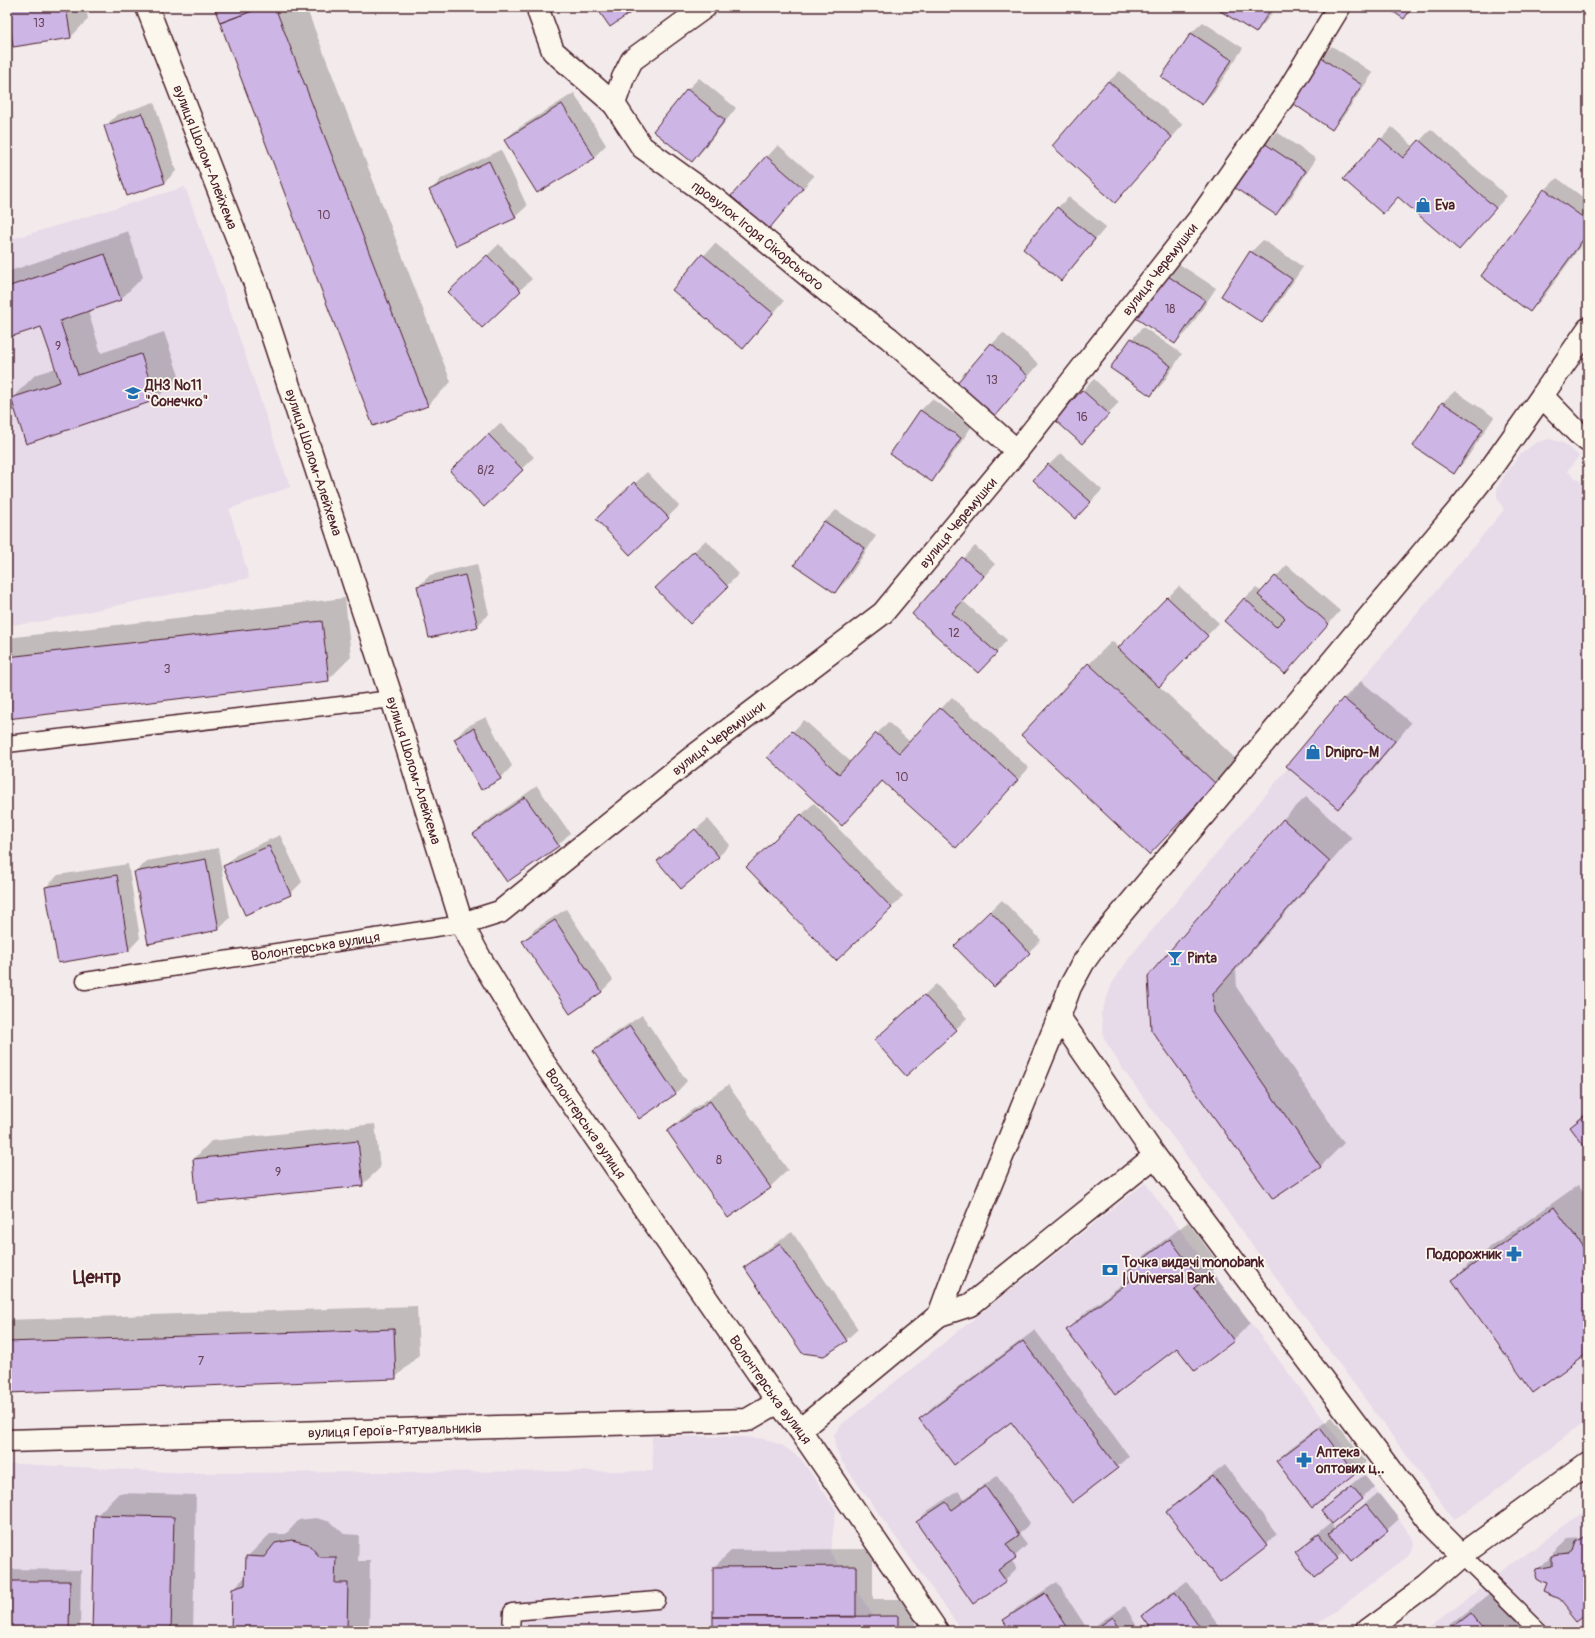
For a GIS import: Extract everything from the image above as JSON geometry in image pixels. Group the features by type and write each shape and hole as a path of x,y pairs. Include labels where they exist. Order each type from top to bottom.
{"street":[{"name":"вулиця Шолом-Алейхема","path":"147,7 256,286 392,699 462,924"},
{"name":"провулок Ігоря Сікорського","path":"539,7 539,13 553,51 614,104 642,147 716,200 829,293 889,338 1016,450"},
{"path":"614,104 623,78 632,60 705,7"},
{"name":"вулиця Черемушки","path":"462,924 500,912 690,759 883,613 1016,450 1199,219 1288,91 1339,7"},
{"path":"939,1315 954,1274 1070,987 1082,963 1101,938 1459,509 1489,471 1588,329"},
{"path":"1542,396 1578,433 1588,441"},
{"name":"Волонтерська вулиця","path":"462,924 480,958 544,1063 778,1402 800,1430 937,1631"},
{"path":"1059,1017 1155,1156 1430,1523 1462,1555"},
{"path":"800,1430 939,1315 970,1305 1155,1156"},
{"name":"вулиця Героїв-Рятувальників","path":"7,1441 747,1420 778,1402"},
{"path":"1366,1631 1427,1586 1462,1555 1588,1463"}],"lane":[{"path":"7,744 392,699"},
{"name":"Волонтерська вулиця","path":"85,981 462,924"},
{"path":"1462,1555 1539,1631"},
{"path":"511,1631 512,1612 657,1600"}],"shaded area":[{"name":"ДНЗ №11 \"Сонечко\"","path":"185,187 226,299 290,487 229,509 249,578 33,623 7,625 7,240"},
{"path":"1550,439 1563,443 1579,456 1567,471 1588,488 1588,1420 1454,1520 1122,1068 1104,1038 1101,1014 1112,984 1129,958 1504,510 1497,497 1497,489 1506,473 1521,454 1535,443"},
{"path":"1145,1183 1412,1537 1414,1543 1412,1551 1407,1557 1309,1631 962,1631 841,1460 835,1446 834,1435 841,1425"},
{"path":"652,1436 744,1437 764,1439 783,1446 801,1459 836,1510 830,1552 884,1631 7,1631 7,1464 188,1473 653,1471"},
{"path":"1588,1508 1588,1631 1423,1631"}],"building":[{"path":"7,7 66,7 71,38 13,47"},
{"path":"214,7 263,7 220,23"},
{"path":"263,7 275,7 428,406 373,426 220,23"},
{"path":"596,7 639,7 610,27"},
{"path":"1218,7 1272,7 1256,33 1217,9"},
{"path":"1386,7 1412,7 1404,19"},
{"path":"1191,33 1232,60 1202,105 1161,77"},
{"path":"1320,57 1362,85 1332,130 1291,102"},
{"path":"1108,81 1172,137 1115,203 1052,146"},
{"path":"687,89 725,120 692,162 653,131"},
{"path":"562,104 595,158 537,193 504,140"},
{"path":"142,113 165,183 127,196 104,126"},
{"path":"1380,138 1403,158 1419,140 1496,208 1459,250 1398,197 1383,214 1343,179"},
{"path":"1264,143 1306,171 1276,215 1235,188"},
{"path":"766,156 803,188 769,229 731,196"},
{"path":"489,161 516,218 456,246 429,190"},
{"path":"1544,189 1588,221 1588,233 1530,312 1481,276"},
{"path":"1057,207 1095,239 1061,281 1023,249"},
{"path":"1250,251 1292,279 1262,323 1221,296"},
{"path":"105,254 121,300 60,321 78,375 141,354 156,400 26,444 11,398 60,382 41,327 7,338 7,287"},
{"path":"702,254 773,313 743,349 672,290"},
{"path":"487,255 521,291 482,328 448,292"},
{"path":"1163,273 1205,300 1175,344 1134,317"},
{"path":"1131,338 1171,366 1151,396 1110,368"},
{"path":"991,343 1028,376 994,417 956,384"},
{"path":"1082,390 1109,414 1082,444 1055,420"},
{"path":"1442,402 1483,429 1454,474 1413,446"},
{"path":"920,410 961,438 932,482 890,454"},
{"path":"488,434 523,470 484,507 450,471"},
{"path":"1048,464 1091,502 1075,519 1033,480"},
{"path":"634,482 669,518 630,555 596,519"},
{"path":"824,521 865,548 835,593 794,565"},
{"path":"694,551 728,587 690,624 655,588"},
{"path":"962,557 984,576 952,613 997,653 978,673 912,614"},
{"path":"465,575 478,627 429,638 417,586"},
{"path":"1275,576 1329,624 1285,674 1224,621 1244,598 1276,627 1285,618 1258,595"},
{"path":"1167,597 1208,636 1159,687 1118,648"},
{"path":"322,621 329,681 7,719 7,657"},
{"path":"1088,663 1216,784 1149,855 1021,735"},
{"path":"1343,698 1395,741 1338,809 1286,766"},
{"path":"940,708 1018,780 956,848 882,781 842,826 767,757 792,731 839,774 876,733 899,753"},
{"path":"474,728 501,779 481,790 454,739"},
{"path":"525,797 559,846 507,882 473,834"},
{"path":"801,814 892,908 836,961 746,867"},
{"path":"1283,819 1330,861 1213,994 1214,1012 1321,1167 1273,1199 1151,1030 1148,976"},
{"path":"695,829 719,857 681,889 657,861"},
{"path":"269,846 291,895 245,915 223,866"},
{"path":"206,859 219,930 148,944 134,872"},
{"path":"117,875 129,951 58,963 45,887"},
{"path":"990,911 1030,953 994,987 954,946"},
{"path":"555,920 602,992 570,1014 522,941"},
{"path":"924,995 957,1030 906,1076 874,1040"},
{"path":"630,1026 676,1094 639,1119 593,1051"},
{"path":"710,1101 771,1188 728,1218 667,1131"},
{"path":"1588,1113 1588,1151 1570,1127"},
{"path":"358,1141 363,1186 197,1203 193,1159"},
{"path":"1554,1207 1588,1254 1588,1353 1533,1393 1452,1280"},
{"path":"1170,1239 1202,1282 1194,1288 1234,1341 1195,1371 1177,1348 1115,1395 1066,1330 1130,1281 1126,1272"},
{"path":"780,1243 847,1341 824,1356 802,1353 744,1267"},
{"path":"394,1329 396,1379 7,1393 7,1342"},
{"path":"1023,1341 1118,1468 1072,1503 1011,1422 954,1465 919,1419"},
{"path":"1320,1428 1355,1474 1312,1508 1276,1461"},
{"path":"1213,1476 1267,1546 1220,1582 1166,1512"},
{"path":"985,1486 1019,1535 1006,1544 1016,1558 998,1570 1006,1581 973,1604 916,1522 946,1502 952,1510"},
{"path":"1352,1486 1363,1499 1332,1524 1321,1510"},
{"path":"1366,1504 1388,1531 1351,1561 1329,1533"},
{"path":"95,1515 174,1517 171,1631 92,1631"},
{"path":"1319,1534 1338,1559 1314,1577 1295,1552"},
{"path":"1587,1536 1588,1612 1577,1620 1560,1599 1544,1592 1547,1584 1536,1579 1535,1575 1536,1569 1551,1566 1551,1556 1570,1554 1574,1551 1577,1542"},
{"path":"292,1540 308,1544 320,1557 336,1557 335,1583 348,1583 347,1631 231,1631 232,1589 245,1585 246,1556 264,1557 275,1543"},
{"path":"856,1566 856,1617 713,1617 713,1567"},
{"path":"7,1581 70,1581 69,1631 7,1631"},
{"path":"1175,1592 1203,1631 1153,1631 1142,1616"},
{"path":"1045,1593 1070,1631 1010,1631 1003,1620"},
{"path":"1471,1612 1486,1631 1447,1631"},
{"path":"898,1616 898,1631 713,1631 713,1617"},
{"path":"1113,1617 1121,1631 1092,1631"}],"place":[{"name":"Eva","path":"1423,205"},
{"name":"ДНЗ №11 \"Сонечко\"","path":"133,393"},
{"name":"Dnipro-M","path":"1313,752"},
{"name":"Pinta","path":"1175,958"},
{"name":"Подорожник","path":"1514,1254"},
{"name":"Точка видачі monobank | Universal Bank","path":"1110,1270"},
{"name":"Аптека оптових ц‥","path":"1304,1460"}],"district":[{"name":"Центр","path":"97,1277"}]}
